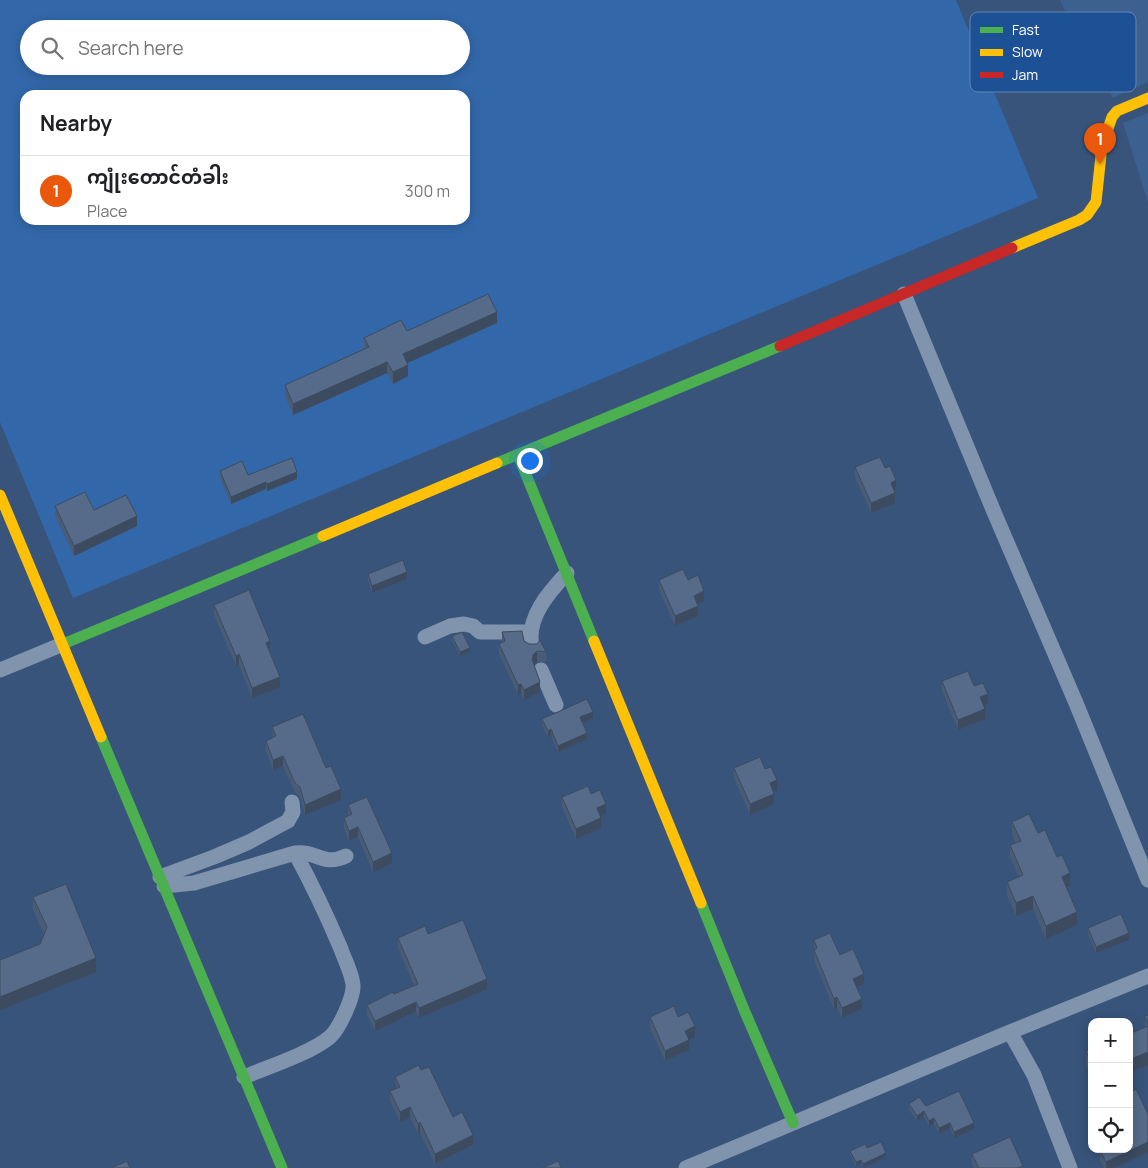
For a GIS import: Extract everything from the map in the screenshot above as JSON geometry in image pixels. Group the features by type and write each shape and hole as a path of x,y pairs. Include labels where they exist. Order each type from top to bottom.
{"street":[{"path":"0,670 1079,220 1087,215 1096,202 1102,146 1112,117 1117,111 1148,98"},
{"path":"904,294 994,512 1073,694 1148,880"},
{"path":"518,455 745,1012 793,1122"},
{"path":"0,495 282,1168"},
{"path":"425,637 450,626 464,624 473,626 480,632 531,639 544,600 567,573"},
{"path":"541,670 556,705"},
{"path":"162,881 249,842 288,821 293,812 292,802"},
{"path":"162,881 194,883 294,853 304,852 334,861 346,856"},
{"path":"244,1076 291,1057 331,1036 340,1022 353,987 351,974 309,877 294,853"},
{"path":"686,1168 1148,976"},
{"path":"1010,1032 1034,1075 1070,1168"}],"shaded area":[{"path":"0,0 956,0 970,34 970,92 994,92 1038,198 73,598 0,422"},
{"path":"1060,0 1148,0 1148,82 1136,87 1136,12 1066,12"},
{"path":"1109,92 1126,92 1113,98"},
{"path":"1148,113 1148,202 1123,123"}],"building":[{"path":"488,294 497,312 403,354 408,365 393,372 387,362 293,404 285,385 369,347 364,338 401,320 407,331"},
{"path":"880,457 885,468 890,466 896,480 891,483 895,493 871,503 855,467"},
{"path":"292,458 297,472 267,484 266,482 231,497 220,471 242,461 248,475"},
{"path":"85,492 94,510 126,495 137,516 74,546 55,506"},
{"path":"403,560 407,572 372,586 368,574"},
{"path":"683,569 688,580 698,575 704,591 694,596 698,606 675,616 659,580"},
{"path":"249,590 270,641 266,643 280,677 252,688 239,654 236,656 214,605"},
{"path":"522,631 524,641 529,644 537,644 540,640 546,652 537,651 532,659 540,682 524,690 521,684 518,685 499,644 505,641 502,632"},
{"path":"462,632 470,648 460,652 452,636"},
{"path":"968,671 974,686 983,683 988,694 980,697 985,709 958,720 942,681"},
{"path":"587,699 593,712 580,717 587,733 558,746 551,729 548,731 542,719"},
{"path":"303,714 326,768 331,766 341,789 305,805 300,787 295,783 283,756 273,760 266,741 276,736 272,727"},
{"path":"760,757 765,769 771,767 777,780 770,783 774,794 750,804 734,768"},
{"path":"588,786 591,794 600,790 606,804 597,808 601,818 576,829 562,797"},
{"path":"367,797 392,853 373,862 358,827 349,831 344,818 352,814 348,805"},
{"path":"1029,814 1038,833 1045,830 1057,857 1062,855 1070,873 1062,877 1077,912 1046,926 1033,896 1016,903 1007,882 1023,875 1010,845 1021,841 1012,822"},
{"path":"66,884 96,958 0,997 0,960 40,944 47,927 33,897"},
{"path":"1121,914 1129,933 1096,947 1088,928"},
{"path":"463,920 487,979 419,1008 416,1002 375,1021 367,1005 393,992 394,994 418,984 398,938 425,926 428,934"},
{"path":"830,933 840,955 853,949 864,974 853,979 862,999 842,1008 837,997 834,999 814,950 817,948 814,940"},
{"path":"674,1006 678,1017 688,1012 695,1026 685,1031 689,1040 665,1051 650,1017"},
{"path":"1148,1026 1148,1052 1133,1058 1133,1032"},
{"path":"419,1065 421,1070 429,1067 453,1117 462,1112 473,1135 435,1154 420,1122 418,1124 410,1107 400,1112 390,1091 400,1087 395,1077"},
{"path":"1136,1089 1148,1114 1148,1142 1133,1149 1133,1108 1133,1091"},
{"path":"959,1091 974,1123 954,1132 950,1123 939,1128 934,1118 929,1121 924,1111 917,1116 909,1104 919,1097 926,1106"},
{"path":"1010,1137 1023,1166 1018,1168 979,1168 972,1154"},
{"path":"881,1142 886,1153 863,1164 861,1160 856,1162 850,1151 865,1144 867,1148"},
{"path":"1102,1153 1125,1153 1106,1162"},
{"path":"127,1161 130,1168 111,1168"},
{"path":"558,1161 561,1168 542,1168"}],"traffic: fast":[{"path":"497,463 780,346"},
{"path":"518,455 594,641"},
{"path":"63,644 323,536"},
{"path":"101,737 282,1168"},
{"path":"701,903 793,1123"}],"traffic: slow":[{"path":"1012,248 1087,215 1096,202 1102,146 1112,117 1117,111 1148,98"},
{"path":"323,536 497,463"},
{"path":"0,495 101,737"},
{"path":"594,641 701,903"}],"traffic: jam":[{"path":"780,346 1012,248"}],"place":[{"name":"ကျုံးတောင်တံခါး","path":"1100,164"}]}
